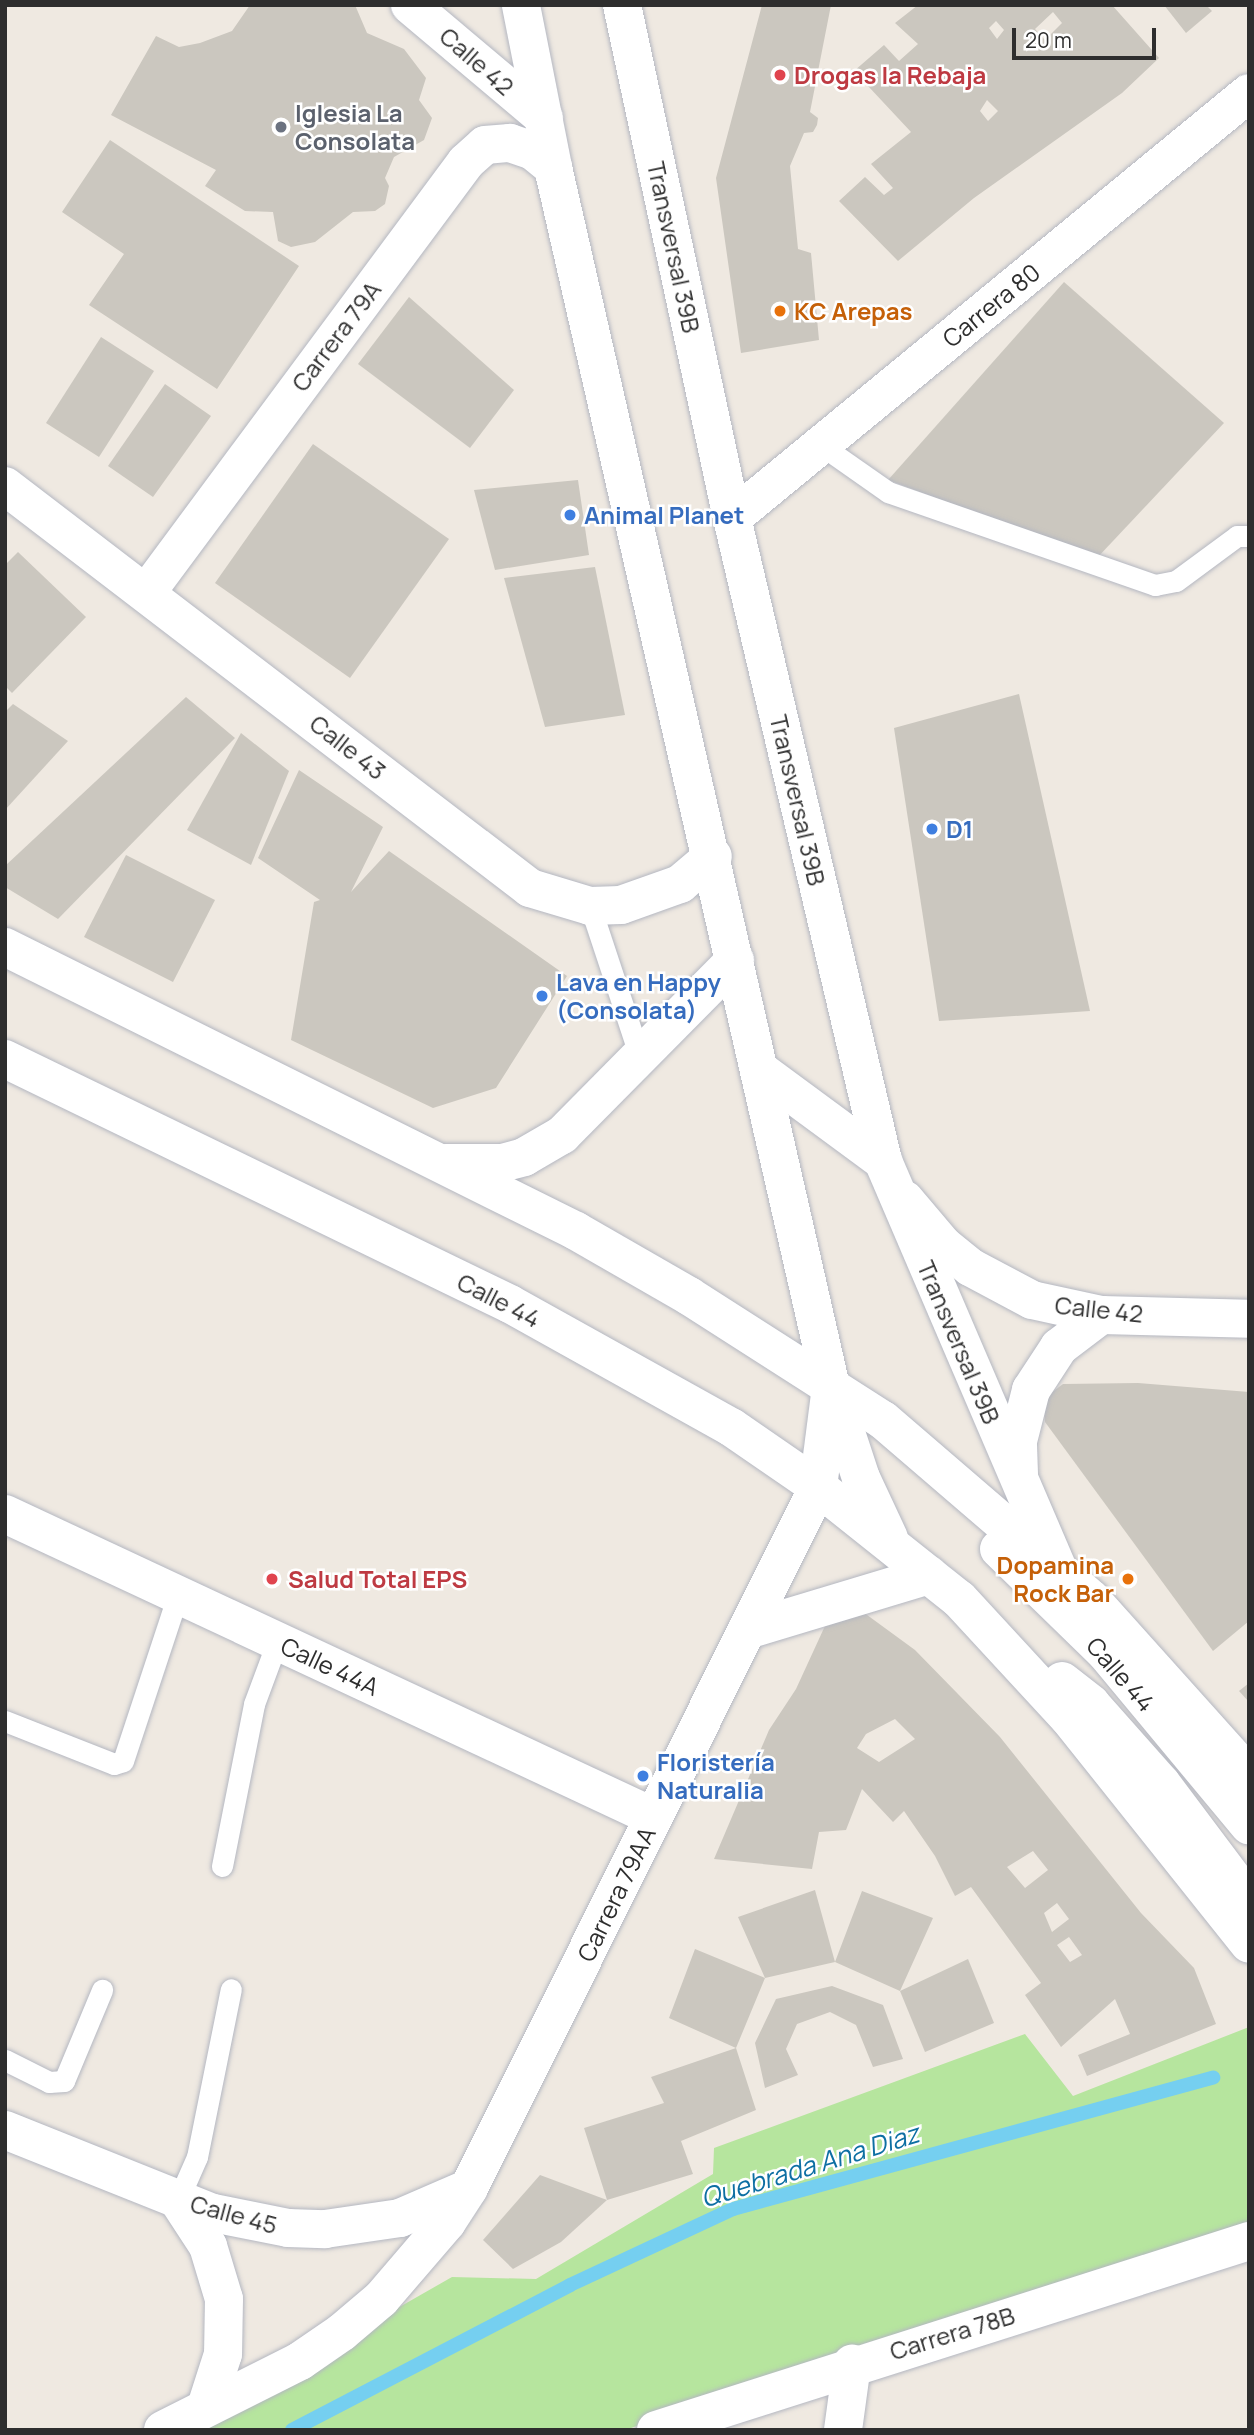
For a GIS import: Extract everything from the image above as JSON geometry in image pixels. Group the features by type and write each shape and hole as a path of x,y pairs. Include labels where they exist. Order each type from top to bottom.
{"main road":[{"name":"Calle 42","path":"410,5 544,118"},
{"path":"521,5 553,167 713,856 831,1387 861,1478 891,1544"},
{"name":"Transversal 39B","path":"622,5 732,517 883,1161 1022,1493 1058,1569"},
{"name":"Carrera 80","path":"732,517 1249,93"},
{"name":"Carrera 79A","path":"147,592 466,162 485,145 510,143 533,151 553,167"},
{"name":"Calle 43","path":"5,486 147,592 530,888 590,906 621,905 651,897 680,884 713,856"},
{"name":"Calle 44","path":"5,947 576,1231 689,1296 883,1420 1058,1569 1249,1775"},
{"path":"436,1162 502,1163 544,1147 580,1120 735,960"},
{"name":"Calle 44","path":"5,1059 510,1304 731,1427 818,1487 1091,1703 1161,1783 1249,1900"},
{"path":"761,1070 883,1161"},
{"name":"Calle 42","path":"883,1161 919,1220 970,1267 1032,1300 1101,1315 1249,1319"},
{"path":"1022,1493 1018,1441 1031,1390 1059,1347 1101,1315"},
{"path":"818,1487 831,1387"},
{"name":"Calle 44","path":"831,1387 1106,1653 1249,1825"},
{"name":"Carrera 79AA","path":"469,2188 818,1487"},
{"name":"Calle 44A","path":"5,1514 654,1817"},
{"path":"747,1630 929,1575"},
{"name":"Calle 44","path":"958,1600 1068,1717 1249,1944"},
{"name":"Calle 45","path":"6,2135 178,2200 250,2223 325,2229 400,2218 469,2188"},
{"path":"163,2430 300,2361 342,2332 416,2262 469,2188"},
{"path":"178,2200 208,2246 224,2299 223,2354 206,2407"},
{"name":"Carrera 78B","path":"656,2430 852,2364 1249,2241"},
{"path":"843,2430 852,2364"}],"lane":[{"path":"821,445 888,492 1155,585 1177,581 1237,536 1249,536"},
{"path":"590,906 640,1057"},
{"path":"5,1721 114,1764 123,1760 178,1595"},
{"path":"222,1866 254,1704 277,1642"},
{"path":"178,2200 197,2157 230,1989"},
{"path":"5,2060 49,2082 64,2081 102,1990"}],"green space":[{"path":"1249,2027 1249,2222 625,2430 184,2430 452,2277 536,2279 713,2174 714,2148 1025,2034 1073,2096"}],"building":[{"name":"Iglesia La Consolata","path":"250,5 355,5 367,33 404,49 426,78 419,100 432,118 424,140 394,157 385,178 389,186 385,204 375,211 353,212 315,242 291,247 278,241 273,212 245,211 205,186 216,170 111,115 156,36 179,47 200,43 232,31"},
{"path":"762,5 831,5 810,112 818,118 817,125 813,132 804,133 790,166 798,249 811,253 819,340 741,353 716,178"},
{"path":"918,5 1112,5 1159,58 1122,93 974,198 898,261 839,201 865,177 884,195 893,188 871,164 911,132 854,71 884,45 899,61 918,44 895,23","holes":["1053,12 1062,23 1045,40 1035,29","996,21 1004,30 997,39 989,28","987,100 998,111 988,121 980,111"]},
{"path":"1164,5 1206,5 1212,11 1186,33"},
{"path":"110,140 299,266 217,389 89,305 124,254 62,212"},
{"path":"1064,282 1224,423 1097,558 888,480"},
{"path":"409,297 514,390 470,448 358,364"},
{"path":"101,337 154,371 99,457 46,423"},
{"path":"165,384 211,416 153,497 108,466"},
{"path":"313,444 449,539 350,678 215,583"},
{"path":"578,480 589,555 495,570 474,490"},
{"path":"18,552 86,617 12,693 5,686 5,565"},
{"path":"595,567 625,715 545,727 504,578"},
{"path":"1019,694 1090,1011 939,1021 894,728"},
{"path":"186,697 235,738 58,919 5,887 5,866"},
{"path":"13,704 68,741 5,810 5,712"},
{"path":"241,733 289,771 251,865 187,830"},
{"path":"299,770 383,827 351,892 389,851 567,976 496,1088 433,1108 291,1040 314,902 320,900 258,858"},
{"path":"126,855 215,900 173,982 84,937"},
{"path":"1138,1383 1249,1392 1249,1621 1213,1651 1045,1422 1043,1399 1063,1384"},
{"path":"863,1612 915,1650 1000,1737 1141,1913 1194,1968 1216,2024 1087,2076 1078,2055 1130,2034 1115,1999 1061,2047 1025,1995 1041,1983 971,1887 955,1896 935,1856 904,1811 893,1822 862,1789 846,1830 819,1832 812,1869 714,1859 769,1730 796,1689 830,1615","holes":["895,1719 915,1739 879,1762 857,1748 866,1734","1033,1851 1048,1870 1025,1888 1007,1867","1057,1903 1069,1919 1052,1932 1044,1913","1069,1937 1082,1955 1070,1962 1057,1945"]},
{"path":"1249,1683 1249,1702 1239,1691"},
{"path":"815,1890 835,1962 765,1978 738,1917"},
{"path":"862,1891 933,1918 900,1991 835,1962"},
{"path":"695,1949 765,1978 736,2048 669,2018"},
{"path":"968,1959 994,2023 925,2052 900,1991"},
{"path":"832,1986 883,2005 903,2059 873,2067 856,2025 830,2012 797,2024 786,2049 798,2075 765,2088 755,2043 776,1999"},
{"path":"736,2048 756,2110 681,2141 693,2174 607,2200 584,2128 664,2103 651,2077"},
{"path":"540,2175 607,2200 561,2242 513,2269 483,2240"}],"waterway":[{"name":"Quebrada Ana Diaz","path":"292,2430 570,2285 733,2209 1213,2078"}],"place":[{"name":"Drogas la Rebaja","path":"780,75"},
{"name":"Iglesia La Consolata","path":"281,127"},
{"name":"KC Arepas","path":"780,311"},
{"name":"Animal Planet","path":"570,515"},
{"name":"D1","path":"932,829"},
{"name":"Lava en Happy (Consolata)","path":"542,996"},
{"name":"Salud Total EPS","path":"272,1579"},
{"name":"Dopamina Rock Bar","path":"1128,1579"},
{"name":"Floristería Naturalia","path":"643,1776"}]}
